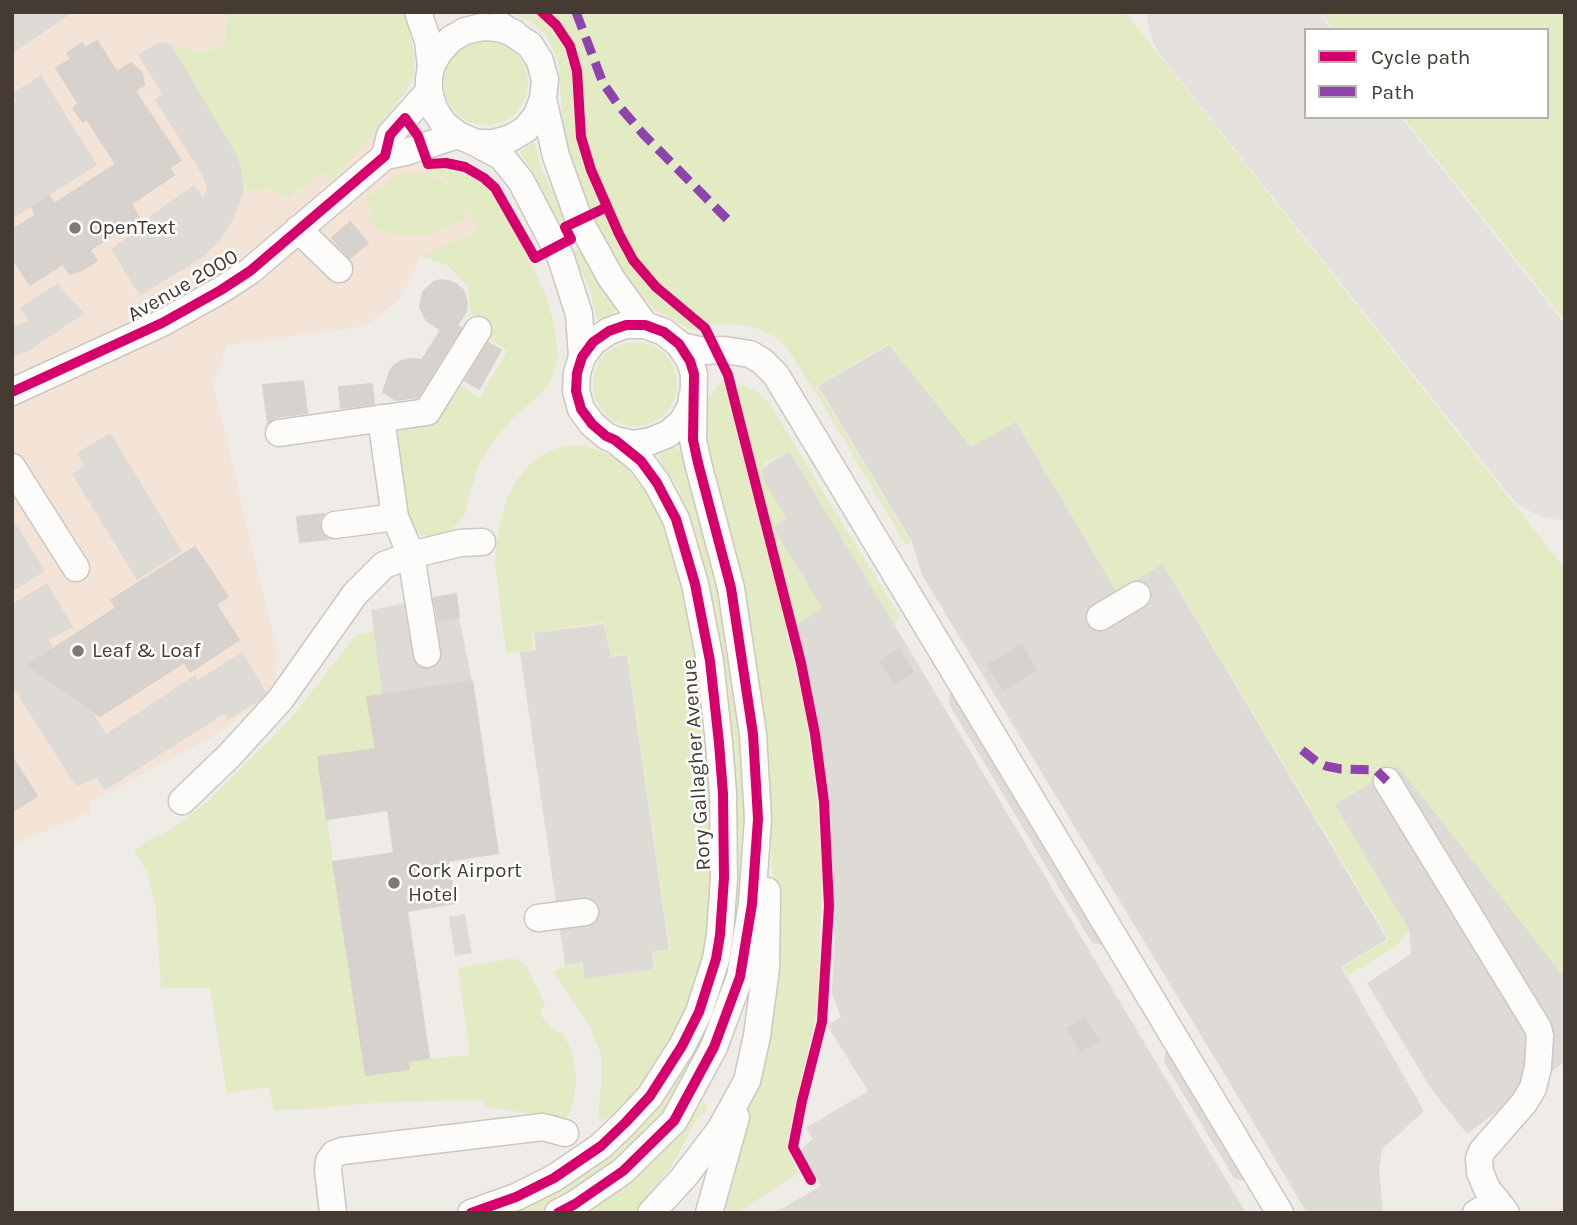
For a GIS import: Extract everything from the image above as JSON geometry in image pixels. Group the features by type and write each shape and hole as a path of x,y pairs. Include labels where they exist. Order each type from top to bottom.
{"street":[{"name":"Rory Gallagher Avenue","path":"418,12 428,41 433,109 444,124 502,157 521,181 556,247 579,314 582,357 577,373 576,391 581,409 592,424 641,461 676,519 689,559 710,660 723,794 724,878 718,947 705,995 682,1046 662,1080 601,1146 554,1178 516,1197 471,1213"},
{"path":"478,12 530,45 540,61 545,80 544,99 556,156 579,220 611,278 645,326"},
{"path":"514,33 499,28 482,27 465,31 451,39 439,52 430,79 390,135 385,156 467,139 494,143 511,138 526,129 537,115 544,99"},
{"name":"Avenue 2000","path":"12,393 162,323 250,271 385,156"},
{"path":"298,229 339,269"},
{"path":"582,357 593,342 609,331 626,325 645,326 664,332 681,346 690,361 694,381 693,440 731,588 753,734 758,820 767,893 766,968 757,1036 747,1081 709,1213"},
{"path":"279,433 427,412 478,330"},
{"path":"681,346 703,351 724,350 750,354 776,375 1280,1213"},
{"path":"615,440 633,443 651,441 668,434 682,422 691,406 699,364 716,350"},
{"path":"381,418 395,517 411,555 427,654"},
{"path":"12,467 76,568"},
{"path":"335,525 395,517"},
{"path":"182,801 229,756 280,700 355,594 383,565 460,543 482,542"},
{"path":"1100,617 1137,595"},
{"path":"1387,781 1538,1028 1540,1036 1538,1067 1533,1088 1524,1103 1482,1151 1479,1159 1480,1172 1493,1209"},
{"path":"558,1213 623,1171 674,1121 714,1047 740,977 752,904 758,820"},
{"path":"538,918 585,912"},
{"path":"651,1213 684,1177 719,1130 747,1081"},
{"path":"333,1213 329,1161 334,1154 342,1151 543,1128 565,1133"}],"shaded area":[{"path":"12,12 357,12 375,110 416,164 447,180 479,230 421,256 399,300 365,326 227,345 213,385 277,651 274,693 212,737 90,802 90,812 12,845"},
{"path":"12,12 73,12 12,54"},
{"path":"165,42 172,46 237,155 244,191 230,226 219,241 204,256 140,296 111,249 147,223 150,216 194,185 203,197 207,190 203,176 155,100 162,94 138,55 158,43"},
{"path":"41,75 97,165 12,219 12,104 16,101 12,94"},
{"path":"58,283 85,313 28,351 12,358 12,326 28,320 20,308"},
{"path":"889,345 971,447 1016,422 1117,592 1163,564 1387,939 1341,967 1424,1111 1382,1149 1379,1168 1383,1213 1307,1213 922,575 912,542 818,386"},
{"path":"110,433 182,551 137,580 72,474 84,466 77,453"},
{"path":"790,452 1246,1213 774,1213 821,1186 799,1151 813,1139 806,1128 868,1091 827,1025 841,1017 832,993 835,926 830,806 814,700 796,625 822,608 773,527 787,518 763,480 762,469"},
{"path":"12,518 45,571 12,592"},
{"path":"47,583 73,627 49,640 106,734 195,675 198,680 242,652 268,695 228,720 224,714 105,790 97,778 76,786 12,686 12,604"},
{"path":"427,599 431,622 459,617 472,681 382,694 371,610"},
{"path":"604,624 611,657 627,655 669,949 652,952 654,969 585,979 582,963 565,965 520,652 536,650 534,633"},
{"path":"953,666 1120,948 1092,943 949,704"},
{"path":"1398,766 1565,978 1565,1061 1522,1096 1519,1095 1467,1134 1430,1087 1367,983 1411,954 1409,930 1335,805"},
{"path":"465,914 472,953 455,956 449,917"},
{"path":"1169,1026 1265,1188 1234,1178 1164,1062"}],"green space":[{"path":"228,12 403,12 414,56 414,75 406,91 376,131 329,183 324,171 286,199 275,189 244,191 242,173 172,46 197,51 217,49 226,43"},
{"path":"511,12 1125,12 1565,569 1565,978 1398,767 1335,805 1409,930 1399,944 1347,976 1343,967 1389,939 1164,565 1117,592 1017,423 971,448 888,344 817,386 911,542 906,545 785,345 774,336 743,325 707,324 698,330 690,329 655,310 627,279 594,220 570,162 564,138 558,59 545,33"},
{"path":"1320,12 1565,12 1565,321 1405,119 1549,119 1549,28 1332,28"},
{"path":"486,41 502,44 516,53 525,67 528,83 525,99 516,113 502,122 486,125 470,122 456,113 447,99 444,83 447,67 456,53 470,44"},
{"path":"534,142 541,168 566,219 558,222 520,152"},
{"path":"416,164 463,173 481,182 496,196 508,215 546,296 555,330 558,358 552,378 543,392 502,430 477,468 464,516 448,533 429,536 420,535 409,525 397,438 399,433 403,427 441,412 462,386 480,398 507,351 487,336 470,311 468,285 447,265 421,256 479,230 447,180"},
{"path":"411,172 442,180 454,192 468,218 440,231 407,236 385,233 366,221 374,212 364,202 392,178"},
{"path":"581,248 605,296 616,309 613,314 601,320 597,318 590,289 572,252"},
{"path":"635,342 651,345 665,354 674,368 677,384 674,400 665,414 651,423 635,426 619,423 605,414 596,400 593,384 596,368 605,354 619,345"},
{"path":"724,382 757,391 769,403 899,616 895,626 790,452 765,462 762,469 764,480 787,518 774,527 823,609 786,629 805,708 816,790 822,865 818,1007 786,1146 799,1173 736,1213 725,1213 762,1043 776,936 766,743 755,654 738,566 712,463 707,428 708,398 717,386"},
{"path":"576,445 616,457 645,491 659,516 678,563 696,642 711,790 710,902 700,972 684,1011 654,1069 613,1115 600,1121 598,1110 602,1082 601,1055 591,1028 554,972 564,966 581,964 585,979 655,969 653,953 670,949 627,654 611,656 604,622 532,633 533,650 506,653 495,562 499,527 508,496 515,483 539,457 560,447"},
{"path":"674,445 681,453 705,527 737,684 747,837 747,900 710,1039 671,1102 639,1140 599,1173 557,1202 535,1213 510,1213 559,1189 702,1032 723,983 733,923 709,595 694,531 678,488 659,460 661,453"},
{"path":"375,632 382,694 368,697 376,749 318,758 365,1075 408,1069 408,1061 470,1055 458,968 517,959 526,966 545,1004 539,1013 551,1028 562,1033 572,1051 575,1090 570,1113 563,1123 521,1112 486,1107 485,1100 383,1102 274,1110 269,1087 227,1093 210,988 161,988 156,909 147,871 134,850 148,840 165,834 207,802 288,722 357,634"},
{"path":"704,1102 706,1111 698,1117 671,1167 633,1213 584,1213 621,1188 668,1144"}],"building":[{"path":"97,41 117,72 131,63 142,73 144,85 135,91 181,160 169,168 174,175 131,204 139,218 90,250 97,261 70,274 63,264 30,285 12,257 12,230 36,215 32,207 49,196 54,204 116,164 87,119 83,122 73,108 79,104 56,68 71,59 67,53 82,43 86,48"},
{"path":"350,222 368,243 350,258 332,238"},
{"path":"441,280 456,284 465,295 466,311 457,326 461,328 418,397 396,400 383,392 390,371 401,361 422,360 441,330 427,321 420,307 423,292 434,282"},
{"path":"488,343 501,350 479,389 465,381"},
{"path":"303,381 307,413 277,417 268,423 263,385"},
{"path":"372,384 374,404 341,408 339,387"},
{"path":"324,514 320,520 320,528 328,539 300,542 297,517"},
{"path":"195,547 228,597 216,604 239,640 190,672 185,662 100,716 28,665 116,608 111,600"},
{"path":"456,594 459,617 438,621 434,598"},
{"path":"1021,645 1036,670 1003,690 988,665"},
{"path":"899,649 913,672 895,684 880,661"},
{"name":"Cork Airport Hotel","path":"472,681 498,853 448,861 455,903 407,911 429,1058 408,1061 409,1069 366,1075 333,862 394,853 388,810 327,819 318,757 376,749 367,697"},
{"path":"12,757 37,796 12,812"},
{"path":"1085,1018 1099,1041 1081,1051 1067,1028"}],"runway":[{"path":"1222,12 1304,116"},
{"path":"1307,119 1565,445"}],"marked path":[{"path":"576,12 603,83 619,106 727,219"},
{"path":"1302,750 1326,766 1376,770 1387,781"}],"cycle path":[{"path":"542,12 556,25 570,46 577,71 581,137 591,170 619,234 633,260 656,287 705,328 728,375 801,663 815,734 824,802 829,906 822,1022 793,1147 811,1180"},
{"path":"385,156 390,135 405,118 418,136 428,164 446,163 465,167 495,188 535,258 571,239 565,227 607,207"},
{"path":"12,392 162,323 221,290 250,271 385,156"},
{"path":"471,1213 516,1197 554,1178 601,1146 626,1122 650,1096 682,1046 699,1012 716,959 724,878 723,794 710,661 695,584 676,519 657,483 641,461 592,424 581,409 576,391 577,373 582,357 593,342 609,331 626,325 645,325 664,332 679,344 690,361 694,374 693,440 731,588 753,734 758,819 752,904 740,977 714,1047 674,1121 623,1171 558,1213"}],"place":[{"name":"OpenText","path":"75,228"},
{"name":"Leaf & Loaf","path":"78,651"},
{"name":"Cork Airport Hotel","path":"394,883"}]}
